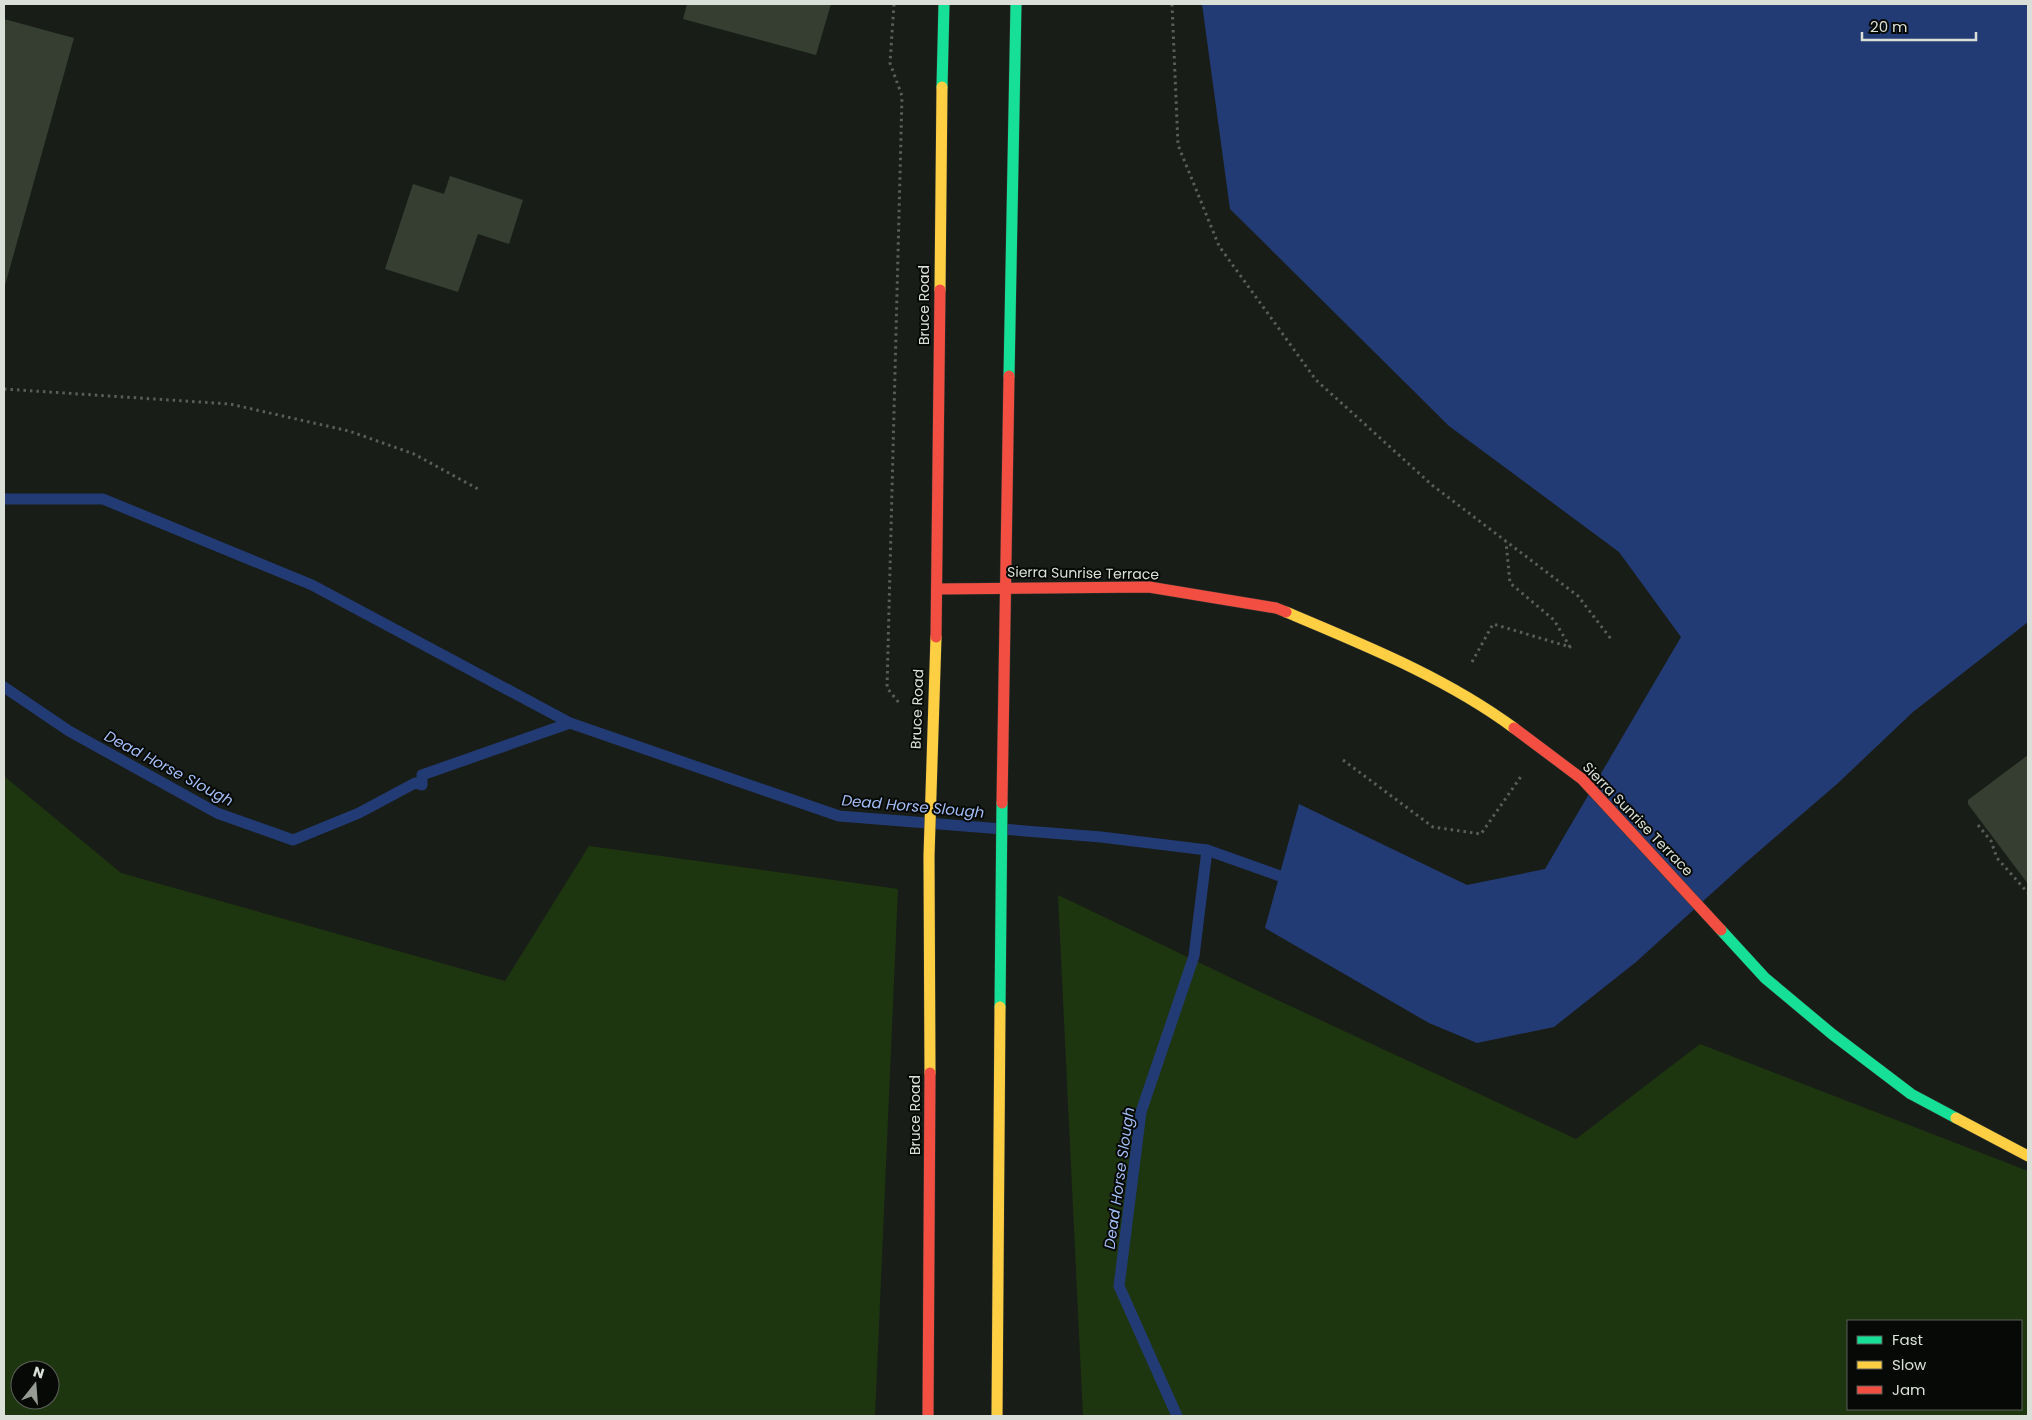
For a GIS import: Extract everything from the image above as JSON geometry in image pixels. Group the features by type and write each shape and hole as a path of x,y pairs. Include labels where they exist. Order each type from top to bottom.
{"main road":[{"name":"Bruce Road","path":"928,1416 930,1161 929,856 931,732 937,589 940,154 944,4"},
{"path":"997,1416 1002,855 1001,731 1006,587 1016,4"},
{"name":"Sierra Sunrise Terrace","path":"937,589 1149,587 1276,608 1392,656 1496,715 1582,779 1716,922 1765,978 1832,1034 1911,1094 2028,1156"}],"path":[{"path":"894,4 890,63 902,96 887,688 900,704 900,712"},
{"path":"1172,4 1178,145 1219,246 1316,380 1432,485 1578,596 1611,640"},
{"path":"4,389 230,404 349,431 414,454 478,489"},
{"path":"1472,662 1493,624 1570,647 1554,620 1510,583 1506,541"},
{"path":"1344,760 1433,827 1481,834 1541,748"},
{"path":"1978,825 1991,842 1997,858 2028,893"}],"green space":[{"path":"4,776 121,873 505,981 589,846 898,889 875,1416 4,1416"},
{"path":"1058,895 1273,998 1576,1139 1700,1044 2028,1171 2028,1416 1083,1416"}],"water":[{"path":"1202,4 2028,4 2028,622 1913,712 1837,784 1743,865 1636,962 1554,1027 1477,1043 1429,1023 1265,928 1299,804 1467,885 1545,869 1681,637 1619,552 1449,426 1230,209"}],"building":[{"path":"687,4 831,4 816,55 683,19"},
{"path":"4,19 74,38 4,289"},
{"path":"450,176 523,200 509,244 478,234 458,292 385,269 413,184 444,194"},
{"path":"2028,755 2028,884 1968,804 1968,800"}],"waterway":[{"name":"Dead Horse Slough","path":"4,499 103,499 312,585 570,723"},
{"name":"Dead Horse Slough","path":"4,687 69,731 217,813 293,840 359,813 415,783 422,785 422,775 570,723 839,816 1101,837 1207,850 1280,876"},
{"name":"Dead Horse Slough","path":"1177,1416 1119,1286 1141,1112 1194,956 1207,850"}],"traffic: fast":[{"path":"942,87 944,4"},
{"path":"1009,376 1016,4"},
{"path":"1000,1007 1002,803"},
{"path":"1721,930 1765,978 1832,1034 1911,1094 1956,1118"}],"traffic: slow":[{"path":"940,290 942,87"},
{"path":"1286,612 1403,663 1460,693 1514,728"},
{"path":"930,1073 929,856 936,637"},
{"path":"997,1416 1000,1007"},
{"path":"1956,1118 2028,1156"}],"traffic: jam":[{"path":"936,637 940,290"},
{"path":"1002,803 1009,376"},
{"path":"937,589 1149,587 1276,608 1286,612"},
{"path":"1514,728 1582,779 1721,930"},
{"path":"928,1416 930,1073"}]}
